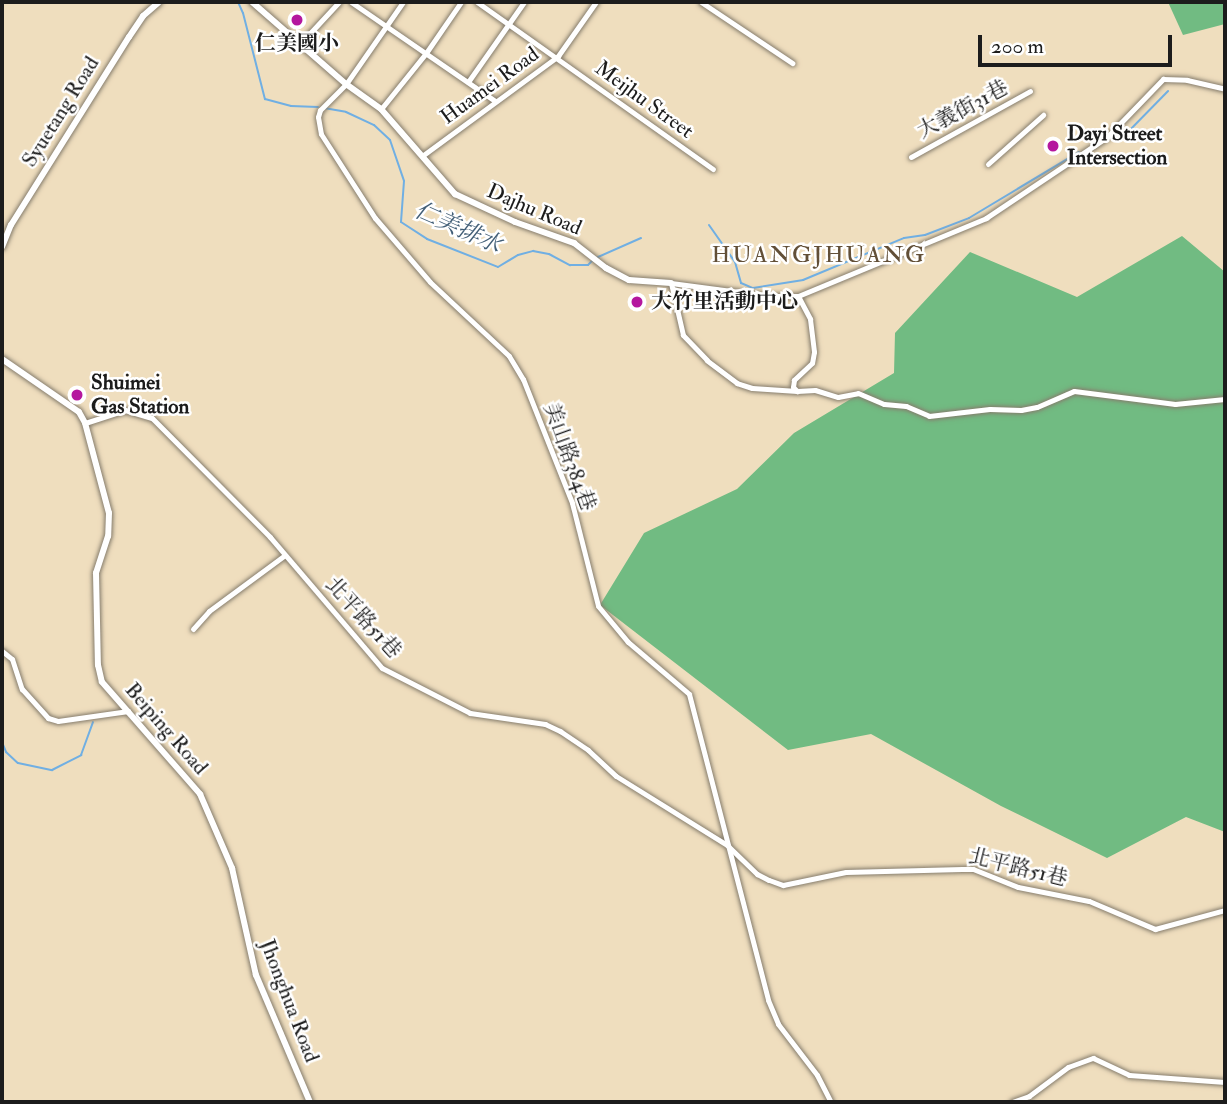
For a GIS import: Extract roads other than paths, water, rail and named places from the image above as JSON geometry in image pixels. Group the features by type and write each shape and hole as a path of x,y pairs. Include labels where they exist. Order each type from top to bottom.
{"street":[{"name":"Syuetang Road","path":"2,247 11,225 136,26 159,2"},
{"name":"Dajhu Road","path":"252,2 345,84 381,109 446,185 466,201 574,243 629,280 769,296 798,296 986,218 1102,141 1163,79 1187,80 1225,89"},
{"path":"299,45 339,2"},
{"path":"351,2 495,102"},
{"path":"345,84 403,2"},
{"path":"381,109 426,53 461,2"},
{"name":"Meijhu Street","path":"477,2 558,56 713,169"},
{"path":"468,82 524,2"},
{"name":"Huamei Road","path":"422,156 558,56 596,2"},
{"path":"701,2 792,64"},
{"name":"美山路384巷","path":"345,84 320,110 318,117 321,134 375,218 430,282 509,356 523,379 572,503 598,606 628,642 689,694 694,702 727,845"},
{"name":"大義街31巷","path":"911,158 1030,91"},
{"path":"988,164 1043,116"},
{"path":"671,283 683,335 707,360 737,383 752,388 815,390 838,397 858,393 884,404 906,406 929,416 1021,410 1037,407 1074,391 1175,404 1225,400"},
{"path":"797,391 793,387 794,380 812,363 814,352 810,318 798,296"},
{"path":"2,359 79,412 85,423"},
{"name":"北平路51巷","path":"85,423 125,410 152,418 285,555 382,668 470,713 545,724 560,731 588,750 616,776 727,845 757,874 782,885 846,872 973,869 1018,887 1089,901 1156,929 1225,910"},
{"name":"Beiping Road","path":"85,423 109,513 108,536 96,573 102,682 200,794 217,831"},
{"path":"193,629 209,611 285,555"},
{"path":"2,651 12,659 22,689 48,718 58,721 128,711"},
{"name":"Jhonghua Road","path":"217,831 232,868 256,975 310,1102"},
{"path":"727,845 768,1000 787,1037 817,1075 831,1102"},
{"path":"1012,1102 1029,1096 1068,1067 1093,1058 1129,1075 1225,1082"}],"waterway":[{"name":"仁美排水","path":"238,2 265,99 291,106 318,107"},
{"name":"仁美排水","path":"1124,136 1168,91"},
{"name":"仁美排水","path":"324,108 346,112 374,125 390,140 404,181 401,222 427,239 498,267 518,255 533,251 549,254 570,265 588,265 593,260"},
{"name":"仁美排水","path":"709,225 735,262 741,283 753,288 803,280 904,238 925,235 969,218 1079,152"},
{"name":"仁美排水","path":"598,257 641,238"},
{"path":"2,714 2,721"},
{"path":"2,742 6,752 18,763 52,770 81,755 93,722"}],"place":[{"name":"仁美國小","path":"297,20"},
{"name":"Dayi Street Intersection","path":"1053,146"},
{"name":"大竹里活動中心","path":"637,302"},
{"name":"Shuimei Gas Station","path":"77,395"}],"district":[{"name":"HUANGJHUANG","path":"819,255"}]}
